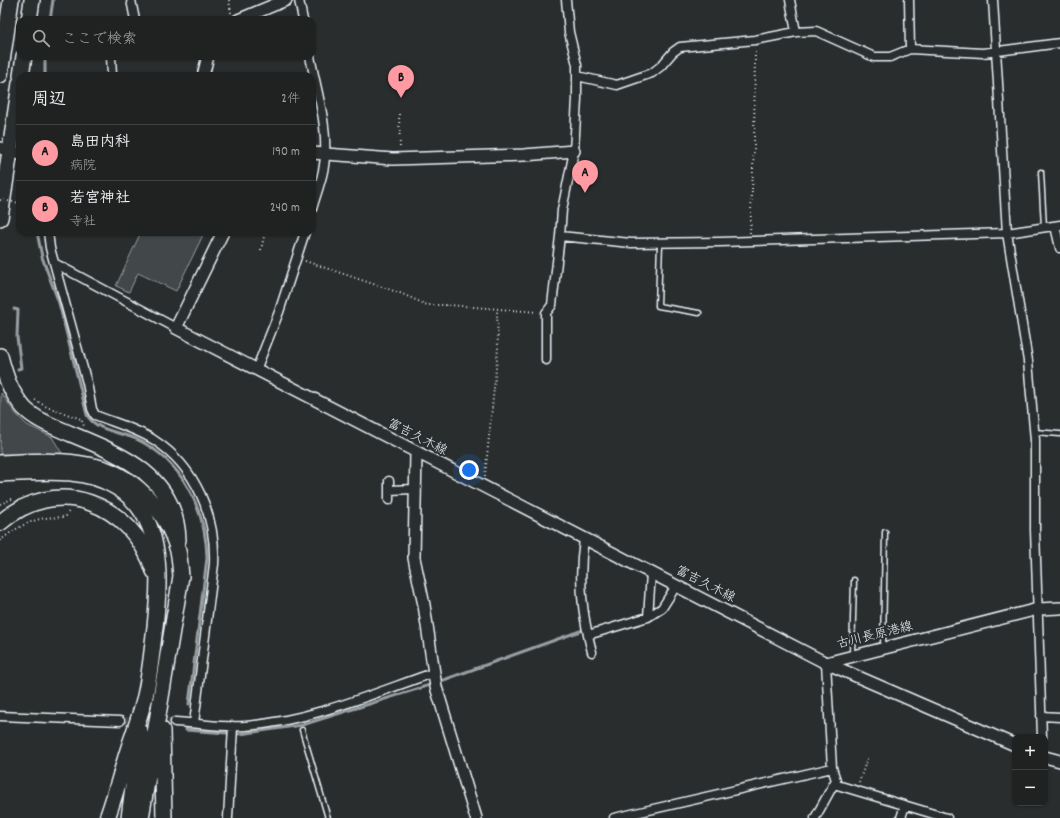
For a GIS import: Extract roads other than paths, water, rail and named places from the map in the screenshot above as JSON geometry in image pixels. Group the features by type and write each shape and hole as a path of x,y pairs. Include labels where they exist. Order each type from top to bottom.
{"highway":[{"path":"0,75 3,41 11,0"},
{"path":"30,16 32,0"},
{"path":"22,72 23,60"},
{"path":"0,218 16,111"},
{"path":"0,356 5,376 12,393 25,408 43,423 124,457 154,480 168,497 176,518 181,576 171,645 161,693 141,818"},
{"path":"0,463 73,462 97,467 119,475 133,484 155,505 172,534 179,552"},
{"path":"0,474 73,473 89,476 105,481 125,493 144,515 156,548 159,585 153,642 144,697 129,818"},
{"path":"0,523 21,508 35,501 47,498 62,497 89,502 116,518 136,536 153,568 159,585"},
{"path":"161,693 164,818"},
{"path":"107,818 117,791 144,697"}],"main road":[{"path":"248,16 286,0"},
{"path":"204,72 207,60"},
{"path":"316,153 400,158 524,155 574,151"},
{"path":"176,328 221,236"},
{"name":"富吉久木線","path":"176,328 826,663"},
{"path":"416,453 414,558 424,605 434,680 476,818"},
{"name":"古川長原港線","path":"826,663 1038,609 1060,608"},
{"name":"古川長原港線","path":"826,663 1012,744"},
{"path":"1048,758 1060,761"}],"street":[{"path":"131,0 134,16"},
{"path":"299,0 302,16"},
{"path":"546,360 546,313 552,305 562,210 574,151 577,65 569,32 566,0"},
{"path":"790,0 796,32"},
{"path":"909,0 910,49"},
{"path":"994,0 1007,233 1028,361 1035,432 1035,530 1042,734"},
{"path":"577,76 618,85 652,72 661,66 672,52 680,46 755,40 796,32 816,31 874,57 890,57 910,49 983,53 1060,43"},
{"path":"111,60 112,72"},
{"path":"311,60 313,72"},
{"path":"316,88 323,125 326,154 316,195"},
{"path":"560,236 631,243 660,243 1007,233 1058,225 1060,248"},
{"path":"48,236 50,248 56,264 87,383 92,409 95,415 145,435 164,447 186,469 198,488 206,506 214,541 214,564 194,723"},
{"path":"256,370 298,258 304,236"},
{"path":"56,264 176,328"},
{"path":"389,481 389,500"},
{"path":"389,490 415,489"},
{"path":"584,539 580,565 584,620 592,652"},
{"path":"648,617 651,573"},
{"path":"588,636 648,617 662,608 676,586"},
{"path":"815,818 836,780 832,768 826,663"},
{"path":"175,722 194,723 233,732 286,721 434,680"},
{"path":"0,716 77,721 120,721"},
{"path":"1041,716 1060,717"},
{"path":"228,818 233,732"},
{"path":"614,818 832,768"},
{"path":"834,784 947,818"},
{"path":"901,818 905,805"}],"lane":[{"path":"1041,172 1044,227"},
{"path":"660,243 658,306 699,313"},
{"path":"1035,432 1060,434"},
{"path":"883,649 885,532"},
{"path":"852,656 854,580"},
{"path":"302,730 328,818"}],"waterway":[{"path":"51,16 53,0"},
{"path":"45,60 45,72"},
{"path":"38,236 42,257 59,303 87,415 96,425 136,439 152,448 166,460 178,473 188,488 202,522 206,540 207,558 189,704"},
{"path":"14,309 18,310 17,337 21,368 18,369"},
{"path":"438,682 583,630"},
{"path":"187,727 186,730 240,734 302,725 433,684"}],"tunnel":[{"path":"120,721 175,722"}],"place":[{"name":"若宮神社","path":"401,98"},
{"name":"島田内科","path":"585,193"}]}
